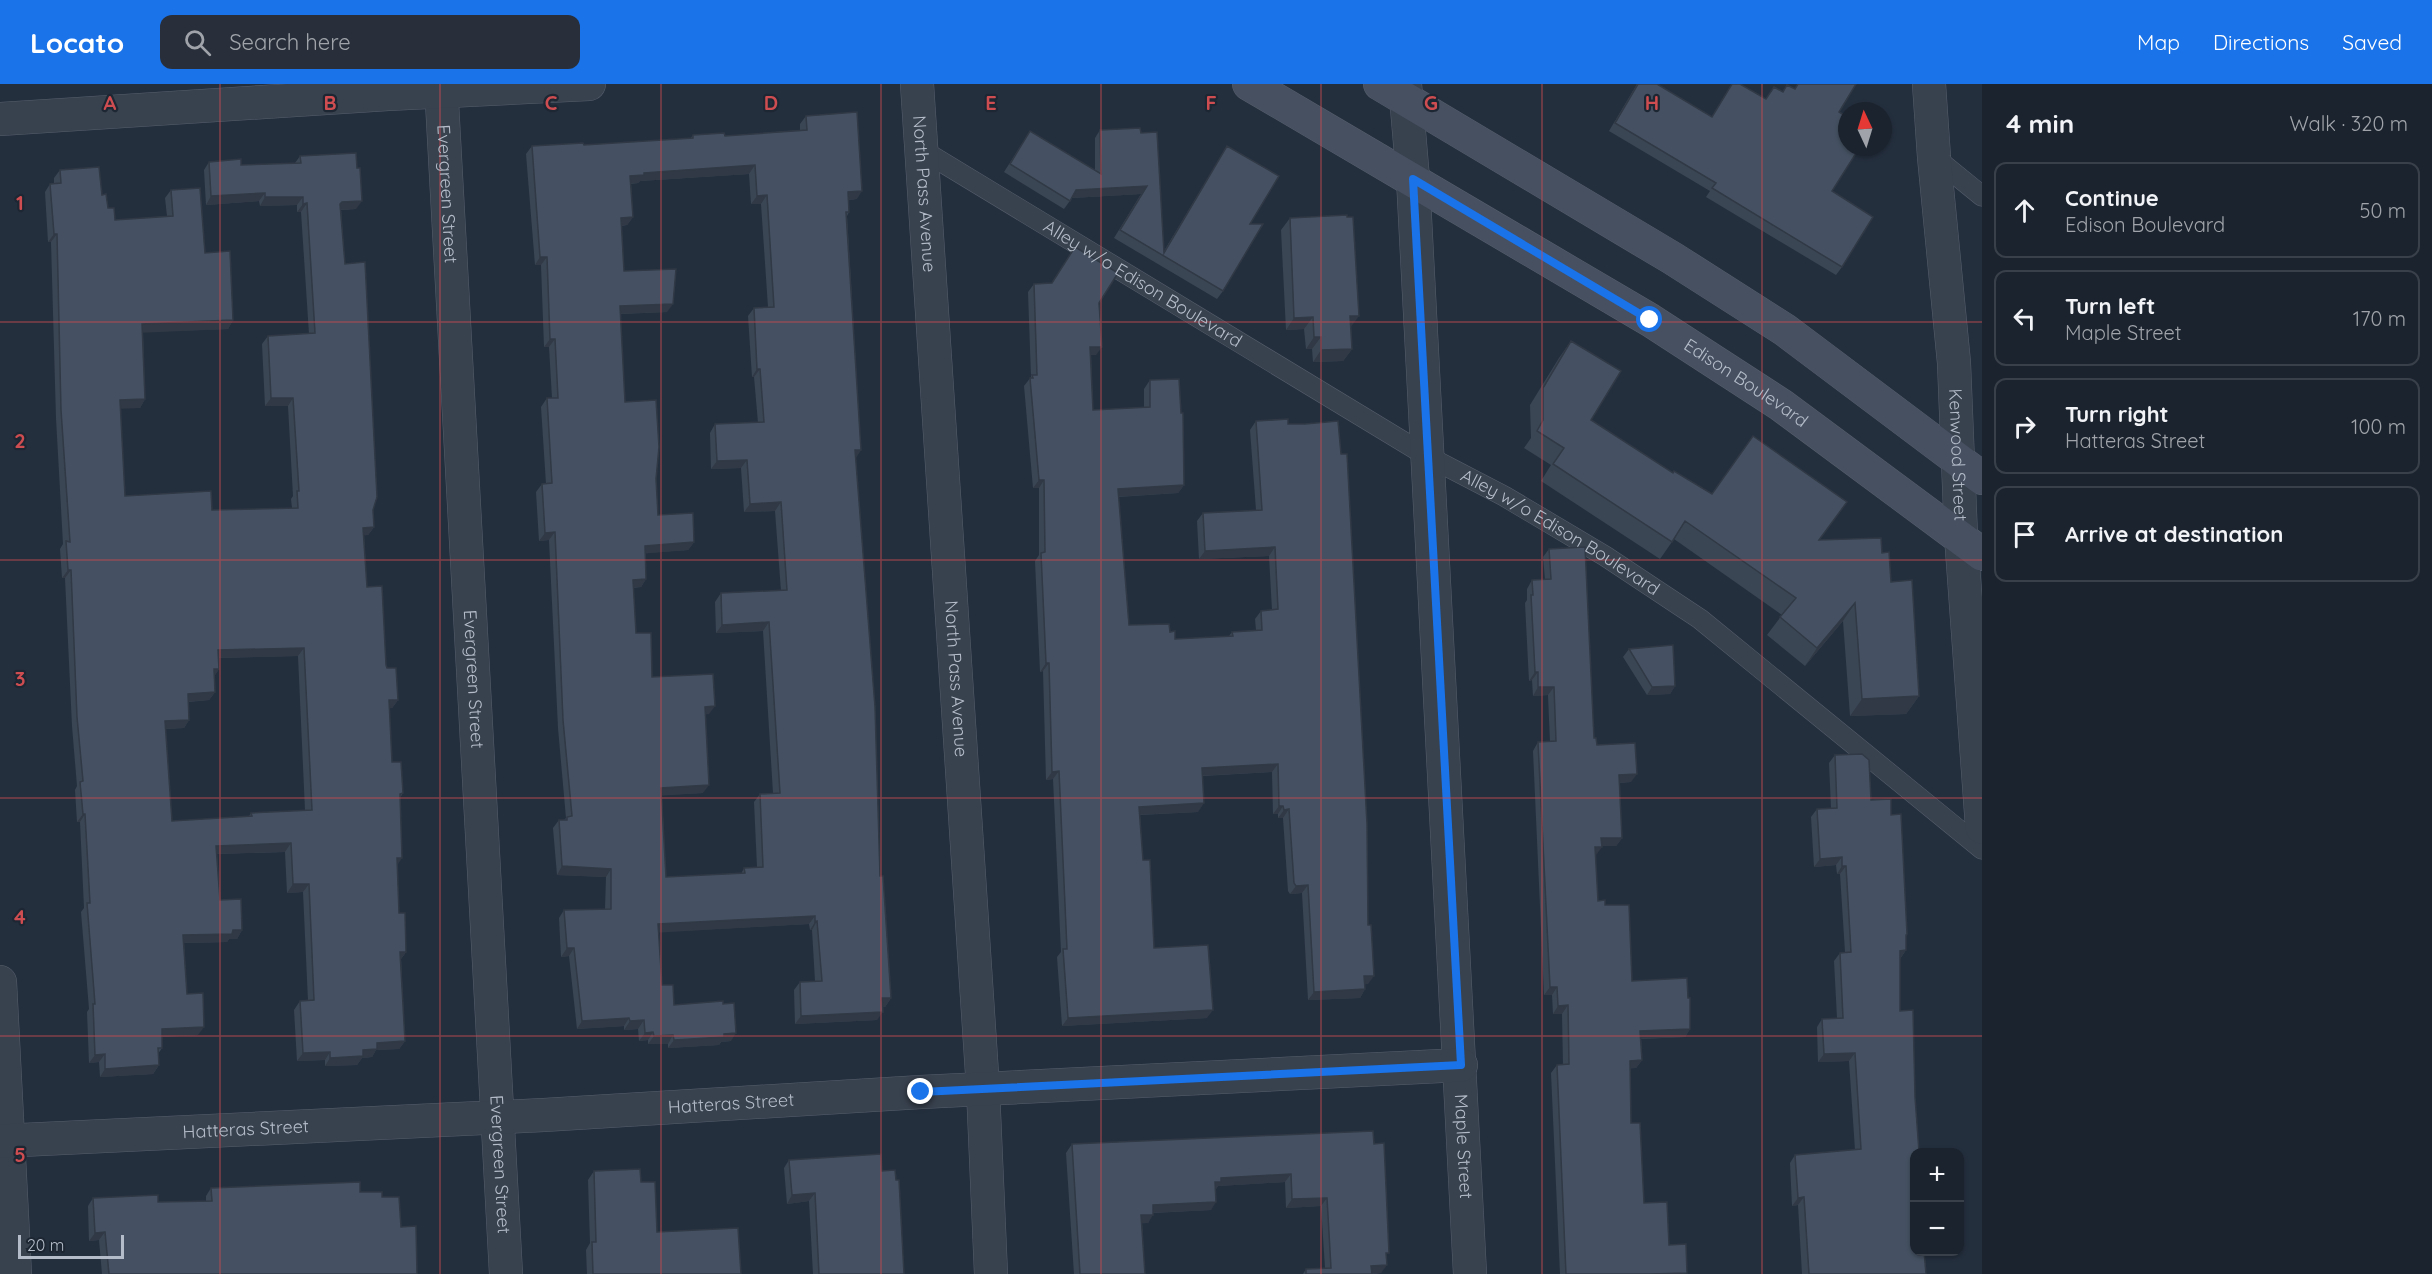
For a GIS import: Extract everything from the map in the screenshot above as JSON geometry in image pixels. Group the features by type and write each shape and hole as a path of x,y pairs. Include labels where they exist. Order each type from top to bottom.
{"main road":[{"name":"Edison Boulevard","path":"1249,84 1650,320 1781,405 1971,545"},
{"path":"1397,90 1776,324 1970,468"}],"street":[{"path":"0,119 441,87 589,84"},
{"name":"North Pass Avenue","path":"917,84 983,1089 992,1274"},
{"name":"Kenwood Street","path":"1929,84 1954,363 1970,468 1982,827"},
{"name":"Evergreen Street","path":"441,87 506,1274"},
{"name":"Maple Street","path":"1397,90 1413,179 1461,1065 1470,1274"},
{"path":"0,982 4,1141 15,1274"},
{"name":"Hatteras Street","path":"4,1141 1461,1065"}],"lane":[{"name":"Alley w/o Edison Boulevard","path":"922,150 1427,456 1504,496 1605,556 1700,619 1982,849"},
{"path":"1934,157 1982,196"}],"building":[{"path":"1638,84 1657,84 1712,117 1732,84 1740,84 1766,99 1774,87 1783,92 1787,85 1795,89 1798,84 1856,84 1845,102 1838,102 1838,156 1854,156 1832,191 1873,217 1842,267 1712,188 1716,183 1615,123"},
{"path":"857,112 862,191 848,192 849,212 846,212 861,450 855,450 875,707 880,876 883,876 891,998 882,998 883,1012 801,1016 800,982 822,981 815,916 658,924 662,985 673,985 674,1005 723,1001 723,1004 734,1003 736,1033 724,1034 724,1037 674,1040 673,1035 654,1036 653,1032 645,1033 644,1020 630,1021 629,1018 582,1021 574,948 567,948 564,910 611,909 611,869 562,866 559,820 567,820 567,817 572,816 563,720 555,532 545,533 542,484 552,483 547,398 558,398 555,339 550,339 547,257 540,257 532,146 583,143 584,145 693,138 693,135 724,133 725,136 807,130 806,116","holes":["755,165 757,196 767,195 774,307 754,308 757,369 760,369 764,422 715,424 717,461 747,460 750,504 781,502 787,590 721,593 722,625 769,622 780,793 760,794 763,867 744,868 745,873 666,877 661,788 709,785 705,707 715,706 713,674 652,677 651,633 636,633 633,580 646,579 645,546 694,542 693,513 658,515 656,479 659,447 656,400 625,402 620,306 673,304 676,269 624,271 621,218 633,217 630,176 644,175 644,173"]},
{"path":"1140,128 1141,133 1157,132 1164,253 1227,146 1279,176 1250,224 1263,224 1223,291 1120,230 1147,186 1076,190 1070,201 1010,164 1030,131 1101,174 1100,130"},
{"path":"356,153 357,168 360,168 362,201 340,204 345,264 365,262 377,497 373,510 374,527 363,528 367,587 382,586 386,665 387,668 396,668 398,700 389,700 392,762 401,762 403,793 400,794 402,858 397,858 399,913 405,913 406,952 400,952 405,1041 377,1043 377,1049 363,1050 363,1056 330,1058 330,1052 303,1053 300,1001 314,1000 309,884 293,884 291,843 216,846 220,900 241,899 242,930 233,930 232,934 183,935 187,994 203,993 204,1027 162,1029 162,1048 158,1048 159,1065 105,1069 105,1054 95,1055 93,1004 95,1004 87,903 90,903 85,814 83,814 80,782 83,781 77,717 71,570 68,570 66,541 70,542 61,410 57,234 54,234 50,184 61,183 60,170 99,167 102,195 106,194 108,208 114,208 115,220 173,216 171,190 200,188 205,253 230,251 233,320 142,324 145,399 120,400 125,496 211,491 212,510 298,508 293,398 271,398 268,336 315,333 307,203 303,204 303,197 265,197 265,193 211,196 209,162 241,159 241,165 301,163 300,156","holes":["304,648 312,810 172,821 165,721 189,720 188,694 215,692 214,669 219,669 218,650"]},
{"path":"1347,215 1347,217 1353,217 1359,316 1350,316 1352,349 1321,350 1321,337 1314,337 1313,317 1294,318 1290,218"},
{"path":"1075,247 1118,273 1099,303 1102,347 1090,347 1093,410 1150,407 1150,380 1179,379 1181,413 1183,413 1184,485 1118,489 1129,625 1169,624 1170,632 1175,631 1175,639 1233,636 1232,632 1262,630 1261,611 1278,609 1275,547 1205,551 1203,513 1262,510 1256,421 1288,419 1288,424 1305,424 1338,421 1341,454 1347,454 1367,824 1368,925 1371,925 1374,976 1364,976 1365,989 1314,992 1308,885 1296,886 1294,883 1289,809 1284,810 1283,806 1279,806 1278,764 1202,768 1204,803 1139,807 1143,860 1150,860 1154,948 1208,945 1213,1010 1068,1018 1063,949 1067,949 1059,771 1052,772 1049,663 1046,663 1041,553 1045,552 1044,480 1039,480 1030,378 1033,378 1032,375 1037,375 1034,284 1052,283"},
{"path":"1571,341 1621,371 1591,420 1673,473 1674,471 1712,494 1753,436 1847,502 1819,540 1881,538 1882,553 1889,552 1891,582 1912,580 1919,696 1862,699 1855,603 1817,648 1780,617 1796,598 1685,521 1672,542 1553,464 1564,448 1537,431 1543,420 1543,388"},
{"path":"1585,547 1594,738 1596,738 1597,745 1635,743 1637,774 1619,775 1622,838 1601,838 1602,847 1595,847 1598,901 1605,900 1605,905 1629,905 1632,981 1687,978 1688,998 1690,998 1690,1029 1640,1031 1642,1060 1630,1061 1631,1123 1640,1123 1644,1203 1667,1202 1669,1245 1686,1244 1687,1273 1566,1274 1557,1065 1569,1064 1568,1005 1558,1006 1557,987 1550,987 1538,742 1556,741 1554,687 1538,687 1538,672 1535,672 1531,595 1533,595 1532,580 1551,579 1549,549"},
{"path":"1673,645 1675,686 1652,687 1629,649"},
{"path":"1862,754 1869,760 1871,800 1891,799 1891,815 1901,814 1907,934 1906,950 1900,951 1900,1011 1913,1010 1919,1148 1910,1148 1910,1256 1924,1256 1926,1274 1809,1274 1804,1197 1798,1198 1795,1155 1861,1149 1855,1053 1824,1054 1822,1019 1843,1018 1840,953 1851,952 1846,866 1842,866 1842,857 1820,859 1817,809 1837,808 1835,755"},
{"path":"1373,1131 1374,1144 1384,1143 1389,1253 1386,1253 1387,1265 1371,1266 1372,1274 1306,1274 1306,1269 1331,1268 1327,1198 1292,1199 1291,1174 1221,1178 1221,1182 1215,1182 1216,1202 1153,1205 1153,1215 1141,1215 1145,1274 1080,1274 1072,1144"},
{"path":"881,1154 882,1171 895,1170 896,1180 899,1180 904,1274 819,1274 815,1193 792,1195 789,1160"},
{"path":"640,1169 641,1182 655,1182 657,1232 738,1228 741,1274 593,1274 592,1242 596,1242 594,1171"},
{"path":"360,1182 360,1192 382,1192 382,1197 399,1197 401,1227 416,1226 417,1274 109,1274 105,1232 95,1233 93,1198 158,1195 158,1202 212,1201 211,1188"}],"route":[{"path":"921,1092 1461,1065 1413,179 1650,320"}]}
